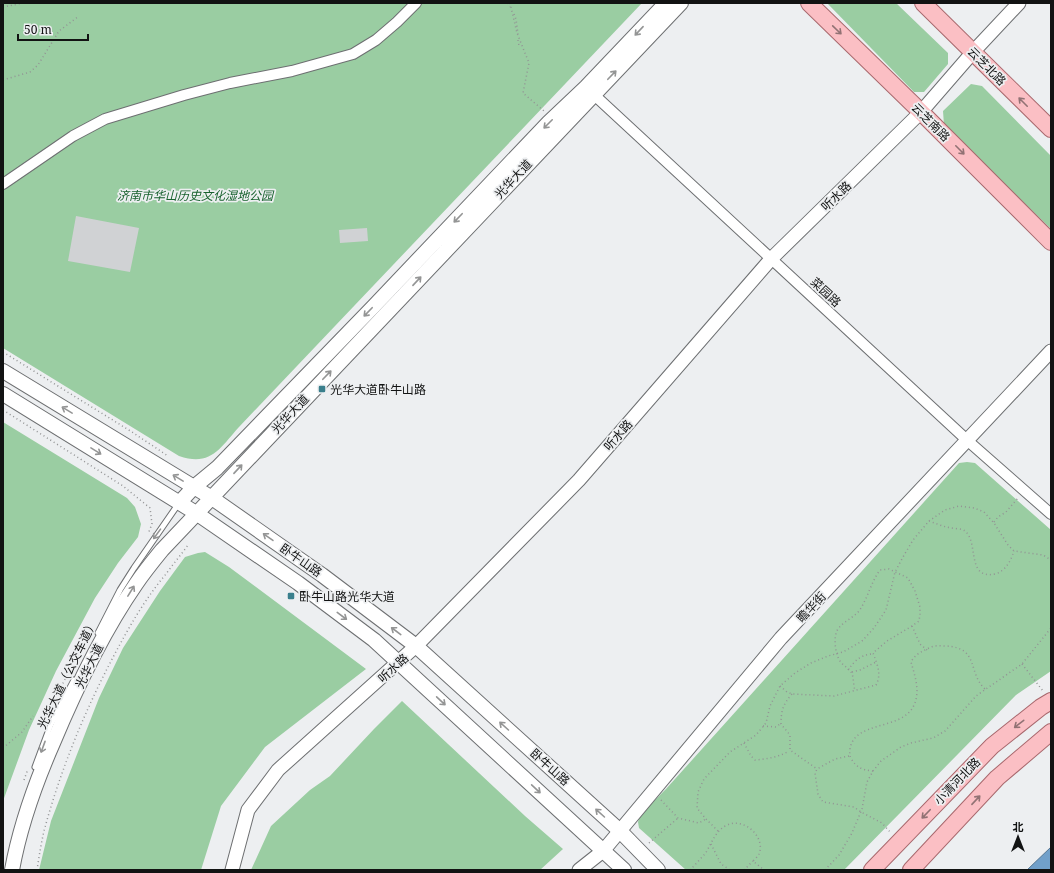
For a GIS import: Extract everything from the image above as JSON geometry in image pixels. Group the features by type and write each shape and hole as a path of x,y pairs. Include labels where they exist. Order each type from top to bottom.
{"main road":[{"name":"光华大道","path":"12,870 22,824 64,715 101,641 136,584 162,550 318,384 384,317 590,90 666,3"},
{"name":"光华大道","path":"180,502 194,487 223,462 549,122 590,90 681,3"},
{"name":"云芝南路","path":"809,3 1051,242"},
{"name":"云芝北路","path":"923,3 1051,129"},
{"name":"卧牛山路","path":"3,371 212,498 322,574 416,646 620,830 658,870"},
{"path":"3,394 180,502 298,583 374,640 624,870"},
{"name":"小清河北路","path":"872,870 992,746 1041,707 1051,701"},
{"path":"911,870 997,778 1051,732"}],"street":[{"path":"3,184 73,136 105,119 184,95 230,83 292,72 352,54 376,40 416,3"},
{"name":"听水路","path":"232,870 248,810 278,770 416,646 579,480 771,259 921,112 973,52 1019,3"},
{"name":"菜园路","path":"590,90 968,441 1051,514"},
{"name":"瞻华街","path":"579,870 603,851 781,638 968,441 1051,351"}],"lane":[{"name":"光华大道（公交车道）","path":"94,640 120,590 180,502"},
{"name":"光华大道（公交车道）","path":"34,773 51,724 76,675"},
{"path":"6,870 10,849 29,788"}],"path":[{"path":"3,7 24,3"},
{"path":"509,3 516,19 519,46"},
{"path":"509,3 517,33 529,63 523,92 544,111"},
{"path":"3,80 30,72 38,65 59,31 79,16"},
{"path":"3,352 168,456"},
{"path":"3,410 123,486 150,508 152,524"},
{"path":"994,523 998,517 1013,505 1024,490"},
{"path":"718,831 697,808 698,792 704,779 730,752 756,735 766,723 770,706 780,686 795,673 811,664 828,656 843,652 862,640 874,628 886,610 896,572 913,540 929,521 944,510 960,506 974,508 984,512 994,523 1008,545 1014,551 1043,555 1051,560"},
{"path":"929,521 966,532 973,545 976,565 980,572 986,574 996,574 1003,570 1011,559 1014,551"},
{"path":"37,870 44,833 53,800 74,740 90,705 124,637 165,574 181,556 188,545"},
{"path":"848,670 854,661 864,655 873,653 887,641 919,621 920,607 915,591 908,578 889,569 880,570 874,579 867,598 858,612 845,621 837,630 835,638 839,661 848,670 852,672 860,670 876,662"},
{"path":"912,626 920,644 927,650"},
{"path":"825,870 846,845 861,812 867,782 881,761 902,747 911,743 933,738 945,731 969,702 985,689 1022,664 1051,628"},
{"path":"873,771 864,770 854,765 849,756 851,743 866,731 898,720 913,708 917,685 911,662 913,658 934,646 954,646 965,651 970,657 979,684 985,689"},
{"path":"780,686 792,694 834,696 876,685 879,680 879,674 873,653"},
{"path":"1022,664 1051,701"},
{"path":"852,672 855,690"},
{"path":"790,750 790,735 781,724 781,711 784,704 792,694"},
{"path":"3,748 22,732 33,716"},
{"path":"763,726 776,727 781,724"},
{"path":"744,743 755,760 775,757 790,750"},
{"path":"790,750 817,769"},
{"path":"849,756 835,759 817,769 815,774 818,794 823,802 854,807 882,823 899,841"},
{"path":"652,792 678,818 698,823 706,819"},
{"path":"639,851 678,818"},
{"path":"690,870 705,852 718,831 729,824 746,825 754,831 760,845 759,854 744,870"},
{"path":"710,844 721,864 730,870"},
{"path":"753,861 764,870"}],"green space":[{"name":"济南市华山历史文化湿地公园","path":"3,3 642,3 220,448 214,454 207,457 190,459 179,456 3,348"},
{"path":"827,3 896,3 948,53 948,64 924,92 914,92"},
{"path":"971,84 982,86 1051,156 1051,229 944,125 943,111"},
{"path":"3,422 127,498 135,507 141,524 138,537 118,563 95,598 56,671 29,730 3,801"},
{"path":"959,463 975,463 1051,530 1051,671 1016,695 844,870 686,870 639,828 638,822 640,815 666,789"},
{"path":"205,552 229,567 366,669 265,747 221,806 201,870 39,870 51,821 99,698 123,648 160,591 185,557"},
{"path":"402,701 525,816 563,849 540,870 251,870 271,826 310,790 330,776"}],"water":[{"path":"1051,847 1051,870 1027,870"}],"building":[{"path":"76,216 139,228 130,272 68,261"},
{"path":"367,228 368,241 340,243 339,230"}],"place":[{"name":"光华大道卧牛山路","path":"322,389"},
{"name":"卧牛山路光华大道","path":"291,596"}]}
